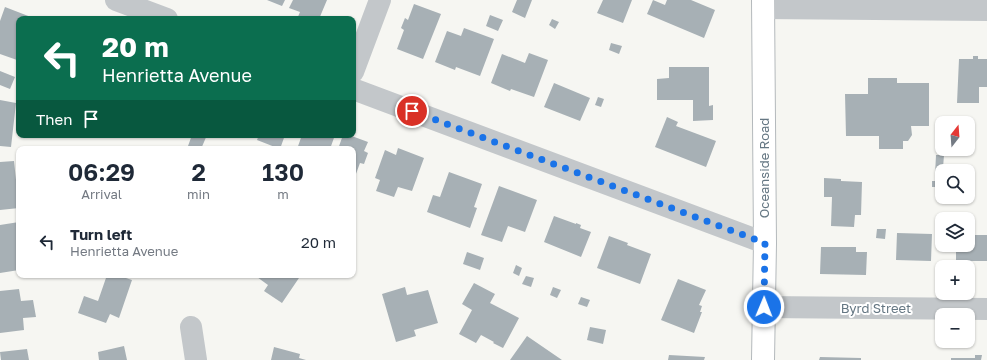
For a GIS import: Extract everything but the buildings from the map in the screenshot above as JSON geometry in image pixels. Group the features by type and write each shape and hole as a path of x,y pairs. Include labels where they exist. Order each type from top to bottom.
{"main road":[{"name":"Oceanside Road","path":"763,4 765,243 763,360"}],"street":[{"path":"116,0 159,16"},
{"path":"356,64 380,0"},
{"path":"763,4 987,10"},
{"path":"356,90 765,243"},
{"name":"Byrd Street","path":"764,307 987,309"},
{"path":"191,327 196,360"}],"route":[{"path":"412,111 765,243 764,307"}]}
